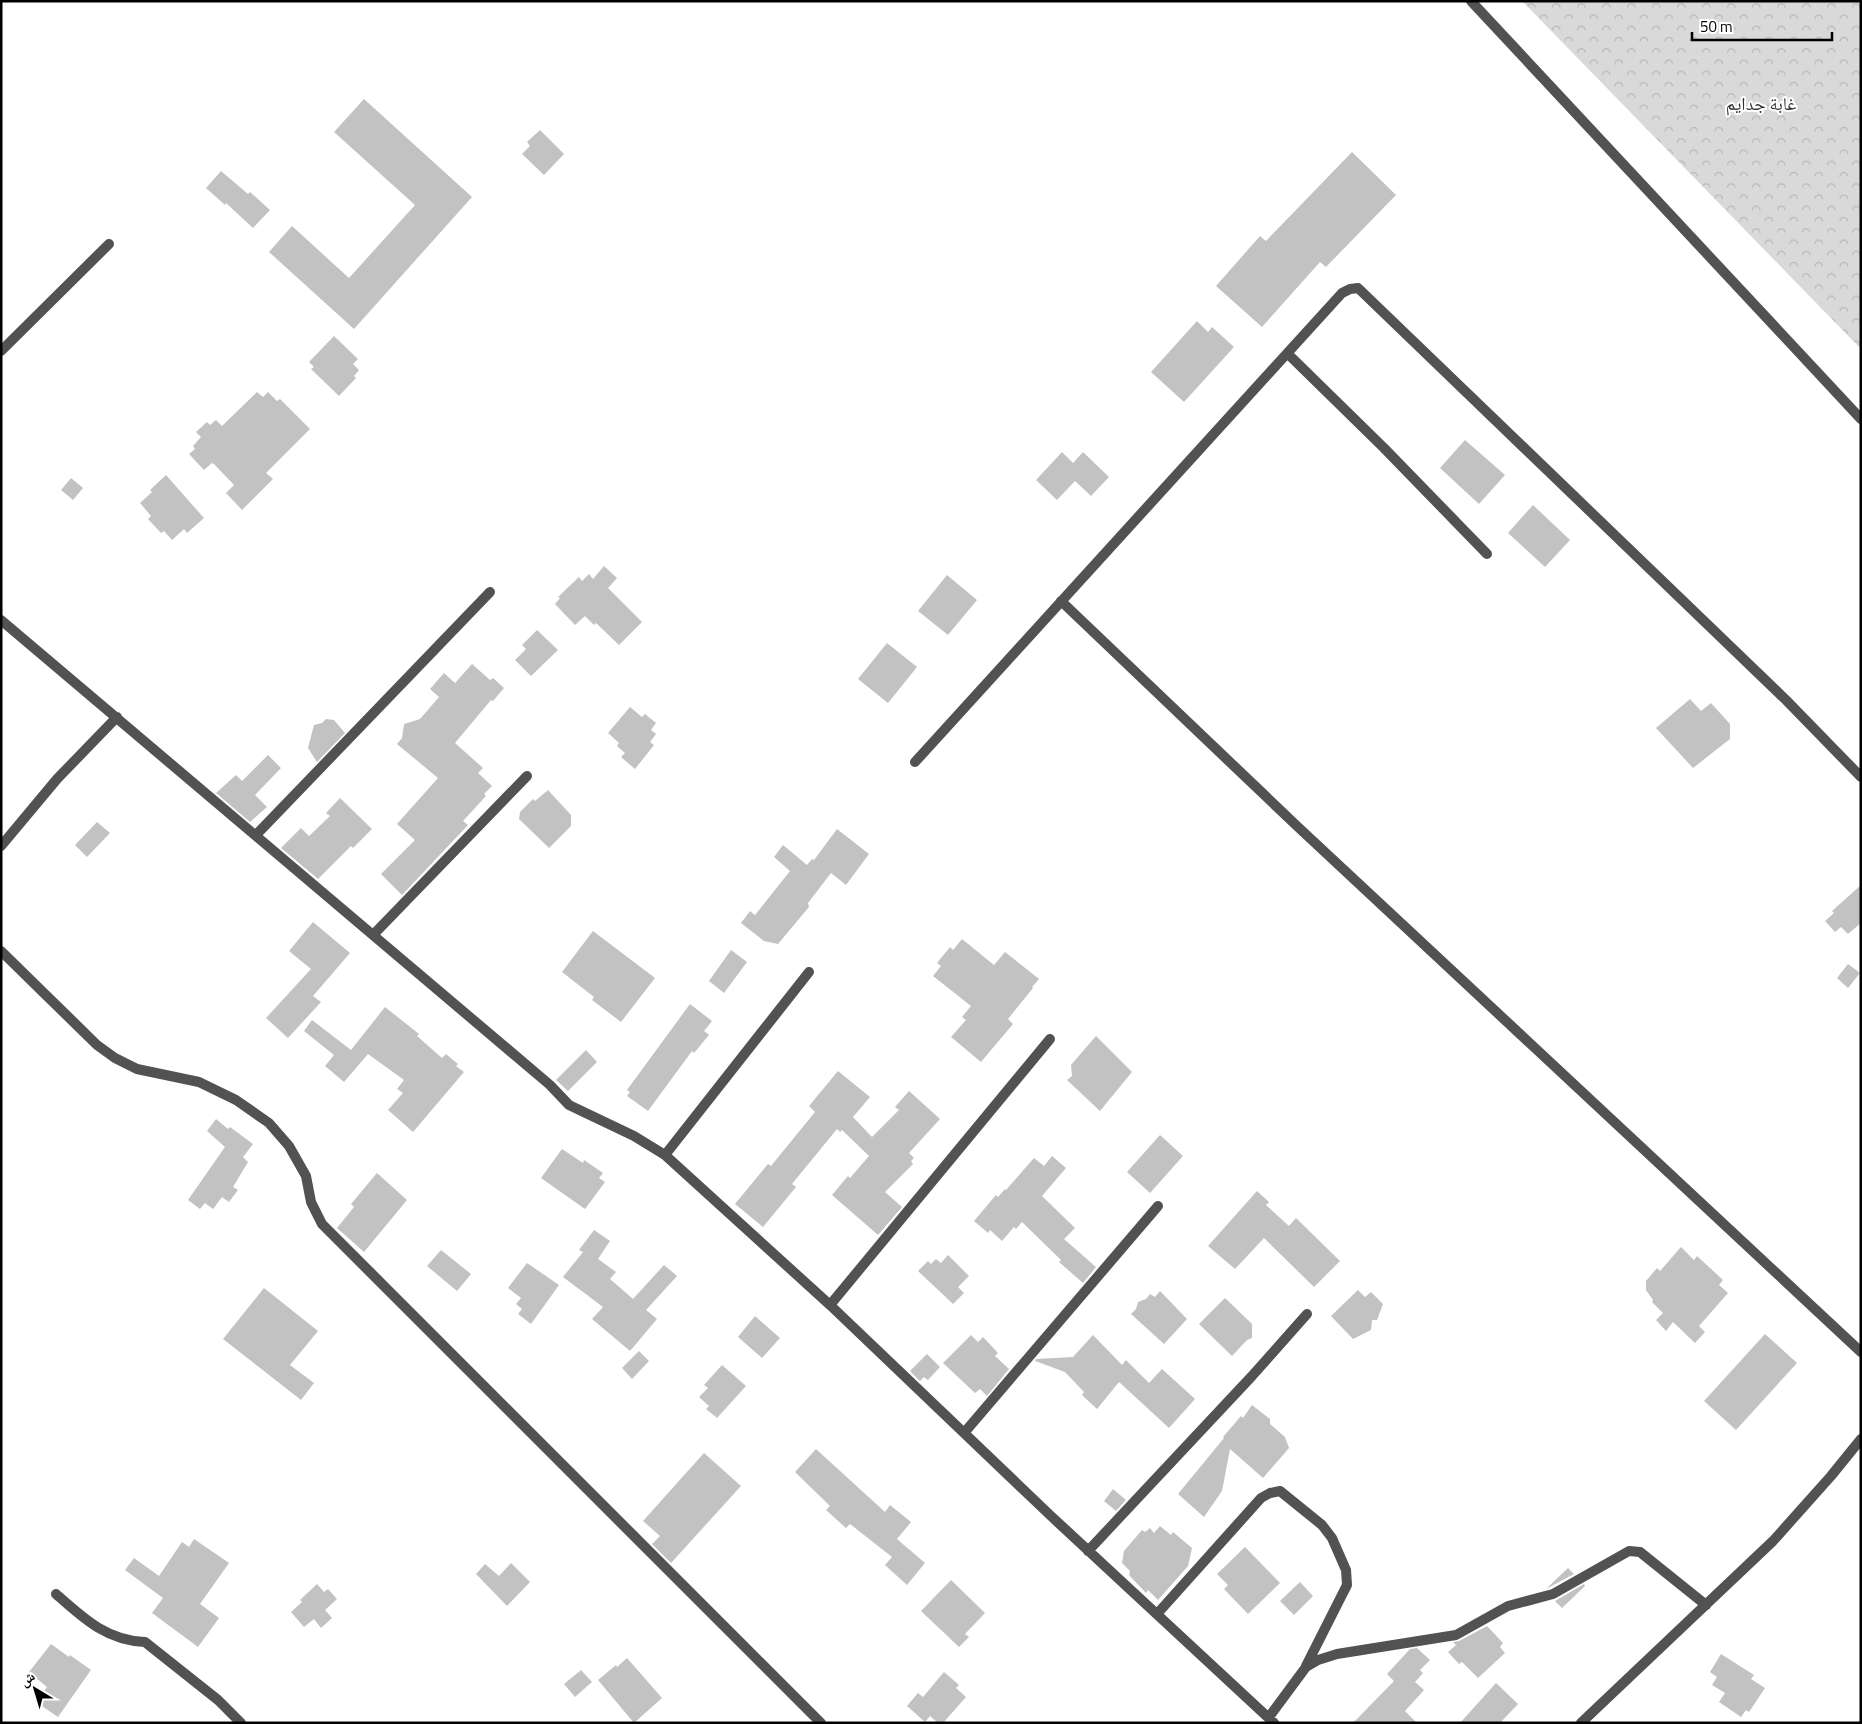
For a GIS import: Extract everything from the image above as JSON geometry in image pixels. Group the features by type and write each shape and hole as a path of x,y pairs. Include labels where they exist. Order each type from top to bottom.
{"street":[{"path":"1471,1 1861,419"},
{"path":"1,351 109,244"},
{"path":"915,762 1342,293 1358,288 1786,700 1861,777"},
{"path":"1288,354 1384,448 1487,554"},
{"path":"256,835 490,592"},
{"path":"1061,601 1298,826 1861,1352"},
{"path":"1,620 550,1085 569,1105 634,1136 666,1155 830,1305 1088,1551 1156,1614 1271,1720 1306,1667 1347,1585 1346,1570 1332,1538 1322,1525 1280,1491 1270,1493 1261,1498 1156,1614"},
{"path":"1,846 57,779 117,717"},
{"path":"373,935 527,776"},
{"path":"1,951 97,1044 115,1058 137,1069 199,1082 236,1100 269,1123 290,1146 306,1176 311,1202 322,1224 821,1723"},
{"path":"666,1155 809,972"},
{"path":"830,1305 1050,1039"},
{"path":"964,1433 1158,1206"},
{"path":"1088,1551 1307,1314"},
{"path":"1581,1723 1778,1535 1860,1441"},
{"path":"1306,1667 1318,1660 1337,1654 1456,1635 1508,1606 1552,1594 1629,1551 1640,1552 1706,1605"},
{"path":"56,1594 87,1620 110,1635 130,1642 145,1642 218,1700 242,1723"}],"green space":[{"name":"غابة جدايم","path":"1522,1 1861,1 1861,349"}],"building":[{"path":"364,99 472,197 354,329 269,252 292,226 349,278 415,205 334,132"},
{"path":"540,130 564,154 544,175 522,154 530,146 527,142"},
{"path":"1352,152 1396,195 1326,267 1320,262 1262,327 1216,286 1260,236 1266,241"},
{"path":"221,171 248,194 250,192 270,210 253,228 226,203 225,205 206,188"},
{"path":"1197,321 1208,332 1212,327 1234,347 1184,402 1151,372"},
{"path":"334,336 358,359 353,364 359,370 354,376 356,378 339,396 311,369 314,367 309,362"},
{"path":"257,392 263,397 268,392 277,401 280,399 310,429 266,473 273,479 242,510 226,493 234,485 214,464 212,463 204,470 189,454 195,449 193,446 201,437 196,432 207,422 210,425 216,420 222,426"},
{"path":"1465,440 1505,475 1479,504 1440,468"},
{"path":"1062,452 1073,463 1083,452 1109,477 1091,496 1075,481 1057,500 1036,480"},
{"path":"166,475 204,518 187,533 184,529 172,540 164,531 161,533 148,519 151,516 140,503 152,492 150,490"},
{"path":"71,478 83,488 73,500 61,490"},
{"path":"1533,505 1570,540 1545,567 1508,533"},
{"path":"604,566 617,578 608,588 642,622 619,645 596,623 594,625 585,616 575,625 555,604 560,598 558,597 579,577 582,581 589,574 593,579"},
{"path":"947,575 977,600 948,635 918,611"},
{"path":"537,630 558,650 531,676 515,660 526,649 522,645"},
{"path":"887,643 917,667 888,703 858,679"},
{"path":"472,664 490,680 493,678 504,688 493,701 491,700 455,743 483,768 478,773 492,786 484,794 486,796 463,821 468,825 402,895 381,874 415,840 397,824 438,778 397,744 402,738 404,724 420,719 439,697 430,689 444,673 455,683"},
{"path":"1690,699 1701,711 1711,703 1730,724 1730,739 1693,768 1656,728"},
{"path":"630,707 642,717 645,714 656,723 651,730 656,734 650,742 654,745 635,769 621,757 625,753 617,746 619,743 608,733"},
{"path":"326,719 334,720 345,733 317,762 308,748 314,725 322,723"},
{"path":"268,755 281,768 255,795 267,807 250,822 216,793 236,775 242,781"},
{"path":"548,790 571,815 571,826 549,848 519,819 520,812 533,799 535,801"},
{"path":"340,798 372,829 353,848 351,846 318,879 281,848 301,828 309,836 330,816 326,813"},
{"path":"97,822 110,833 87,857 75,845"},
{"path":"837,829 869,854 846,885 831,873 808,903 809,907 778,944 764,941 741,923 750,911 755,915 790,871 774,857 783,845 807,865 812,859 814,860"},
{"path":"1861,885 1861,923 1848,934 1841,927 1835,932 1825,921 1834,913 1832,911"},
{"path":"313,922 350,953 313,996 321,1002 288,1038 266,1018 311,969 289,951"},
{"path":"593,931 655,978 621,1022 592,1000 594,997 562,972"},
{"path":"962,939 994,965 1005,952 1039,979 1008,1019 1013,1024 981,1062 951,1037 966,1020 962,1017 971,1006 933,976 941,966 937,963 950,947 953,950"},
{"path":"731,950 747,962 724,993 709,981"},
{"path":"1848,964 1860,973 1848,988 1837,978"},
{"path":"690,1004 712,1021 704,1031 709,1035 694,1053 692,1051 648,1111 627,1096 630,1092 627,1090"},
{"path":"385,1007 419,1034 417,1036 442,1058 446,1054 464,1072 413,1132 388,1110 403,1093 397,1089 404,1080 368,1054 344,1082 325,1066 334,1055 304,1031 312,1020 351,1050"},
{"path":"1096,1036 1132,1072 1100,1111 1067,1080 1072,1076 1071,1065"},
{"path":"586,1050 597,1062 568,1091 556,1080"},
{"path":"838,1071 870,1097 853,1117 872,1137 899,1110 895,1107 909,1091 940,1119 909,1153 914,1158 911,1161 913,1164 885,1192 902,1207 878,1235 832,1195 869,1156 842,1130 840,1132 837,1129 792,1184 796,1187 763,1227 735,1204 768,1164 771,1166 815,1112 809,1106"},
{"path":"216,1119 228,1129 230,1127 253,1144 243,1157 248,1162 233,1187 238,1190 229,1202 222,1197 213,1209 205,1203 200,1209 188,1200 225,1147 207,1131"},
{"path":"1160,1135 1183,1156 1150,1193 1127,1172"},
{"path":"562,1149 583,1163 584,1160 603,1173 599,1178 605,1182 585,1209 541,1178"},
{"path":"1052,1156 1066,1168 1042,1196 1075,1228 1064,1239 1096,1267 1083,1283 1059,1262 1061,1260 1022,1222 1016,1229 1014,1227 1002,1241 990,1230 988,1233 974,1221 996,1195 998,1197 1006,1190 1034,1158 1044,1166"},
{"path":"377,1173 407,1200 364,1252 337,1228 354,1207 351,1204"},
{"path":"1257,1191 1269,1202 1266,1205 1289,1226 1296,1218 1340,1261 1314,1287 1264,1238 1235,1269 1208,1246"},
{"path":"594,1230 610,1241 598,1259 616,1272 610,1279 633,1299 664,1265 677,1276 646,1310 657,1319 630,1351 592,1319 603,1307 563,1277 583,1252 579,1250"},
{"path":"1681,1247 1694,1260 1697,1256 1723,1280 1719,1285 1728,1293 1699,1326 1705,1332 1695,1343 1673,1322 1666,1331 1656,1320 1663,1313 1652,1302 1653,1300 1646,1290 1646,1281 1657,1268 1660,1271"},
{"path":"441,1250 471,1274 457,1291 427,1266"},
{"path":"948,1255 969,1276 958,1287 964,1293 953,1304 918,1271 928,1261 931,1264 936,1259 941,1263"},
{"path":"527,1263 559,1285 531,1324 518,1314 522,1309 516,1304 521,1298 508,1288"},
{"path":"264,1288 318,1331 290,1365 314,1383 301,1400 223,1339"},
{"path":"1358,1290 1365,1297 1371,1292 1383,1304 1377,1320 1372,1320 1371,1330 1353,1339 1331,1316"},
{"path":"1160,1291 1187,1319 1164,1344 1131,1314 1136,1309 1138,1302 1146,1299 1150,1294 1155,1297"},
{"path":"1225,1298 1252,1324 1252,1338 1247,1340 1232,1356 1199,1324"},
{"path":"755,1316 780,1338 762,1358 738,1337"},
{"path":"1765,1334 1797,1363 1736,1430 1704,1401"},
{"path":"971,1335 978,1342 983,1337 998,1353 995,1356 1009,1369 987,1396 980,1389 975,1393 943,1363"},
{"path":"1093,1335 1122,1365 1126,1360 1149,1383 1162,1369 1195,1399 1169,1428 1119,1382 1097,1409 1082,1395 1084,1392 1065,1372 1035,1361 1036,1359 1073,1357"},
{"path":"639,1351 649,1361 632,1379 622,1368"},
{"path":"927,1354 940,1367 928,1380 924,1377 920,1381 910,1371"},
{"path":"722,1365 746,1386 717,1418 706,1409 709,1406 699,1397 708,1388 704,1385"},
{"path":"1252,1405 1270,1419 1270,1424 1285,1437 1289,1448 1263,1478 1230,1449 1222,1491 1204,1517 1178,1494 1223,1437 1241,1416 1243,1418"},
{"path":"816,1449 885,1512 890,1505 911,1522 897,1539 925,1563 907,1585 885,1565 892,1557 850,1524 846,1528 826,1510 830,1506 795,1472"},
{"path":"704,1453 741,1486 671,1563 652,1544 660,1536 643,1521"},
{"path":"1113,1489 1126,1500 1116,1511 1104,1501"},
{"path":"1160,1526 1171,1535 1173,1532 1192,1548 1188,1566 1158,1600 1148,1590 1146,1593 1129,1575 1130,1571 1122,1563 1124,1551 1142,1530 1145,1532 1150,1528 1154,1533"},
{"path":"194,1539 229,1563 200,1604 219,1618 198,1647 152,1613 163,1598 125,1570 134,1558 159,1576 182,1542 189,1547"},
{"path":"1245,1547 1280,1583 1248,1614 1224,1589 1228,1585 1217,1574"},
{"path":"511,1563 530,1582 507,1606 476,1574 485,1564 499,1576"},
{"path":"1568,1568 1574,1574 1546,1589"},
{"path":"951,1580 985,1613 965,1634 969,1637 959,1647 921,1611"},
{"path":"1300,1582 1313,1596 1294,1615 1280,1601"},
{"path":"317,1584 324,1592 328,1589 337,1599 325,1610 332,1618 321,1628 314,1619 304,1627 291,1612 302,1602 300,1600"},
{"path":"1584,1584 1585,1586 1562,1608 1555,1601"},
{"path":"1487,1626 1503,1643 1500,1647 1505,1653 1478,1678 1462,1662 1459,1664 1448,1652 1456,1645 1453,1642 1459,1641"},
{"path":"51,1644 91,1670 58,1717 36,1702 47,1687 29,1672"},
{"path":"1417,1648 1430,1660 1420,1670 1423,1673 1415,1682 1424,1690 1405,1711 1417,1723 1353,1723 1394,1681 1387,1674 1410,1649"},
{"path":"1721,1654 1754,1675 1751,1679 1765,1688 1749,1712 1746,1710 1741,1717 1719,1702 1725,1693 1712,1685 1717,1677 1710,1672"},
{"path":"627,1658 662,1698 634,1723 598,1680"},
{"path":"581,1670 592,1682 575,1697 564,1684"},
{"path":"944,1672 959,1685 956,1688 966,1697 943,1723 938,1723 930,1716 925,1722 907,1706 918,1693 923,1697"},
{"path":"1496,1683 1518,1704 1500,1723 1460,1723"}]}
